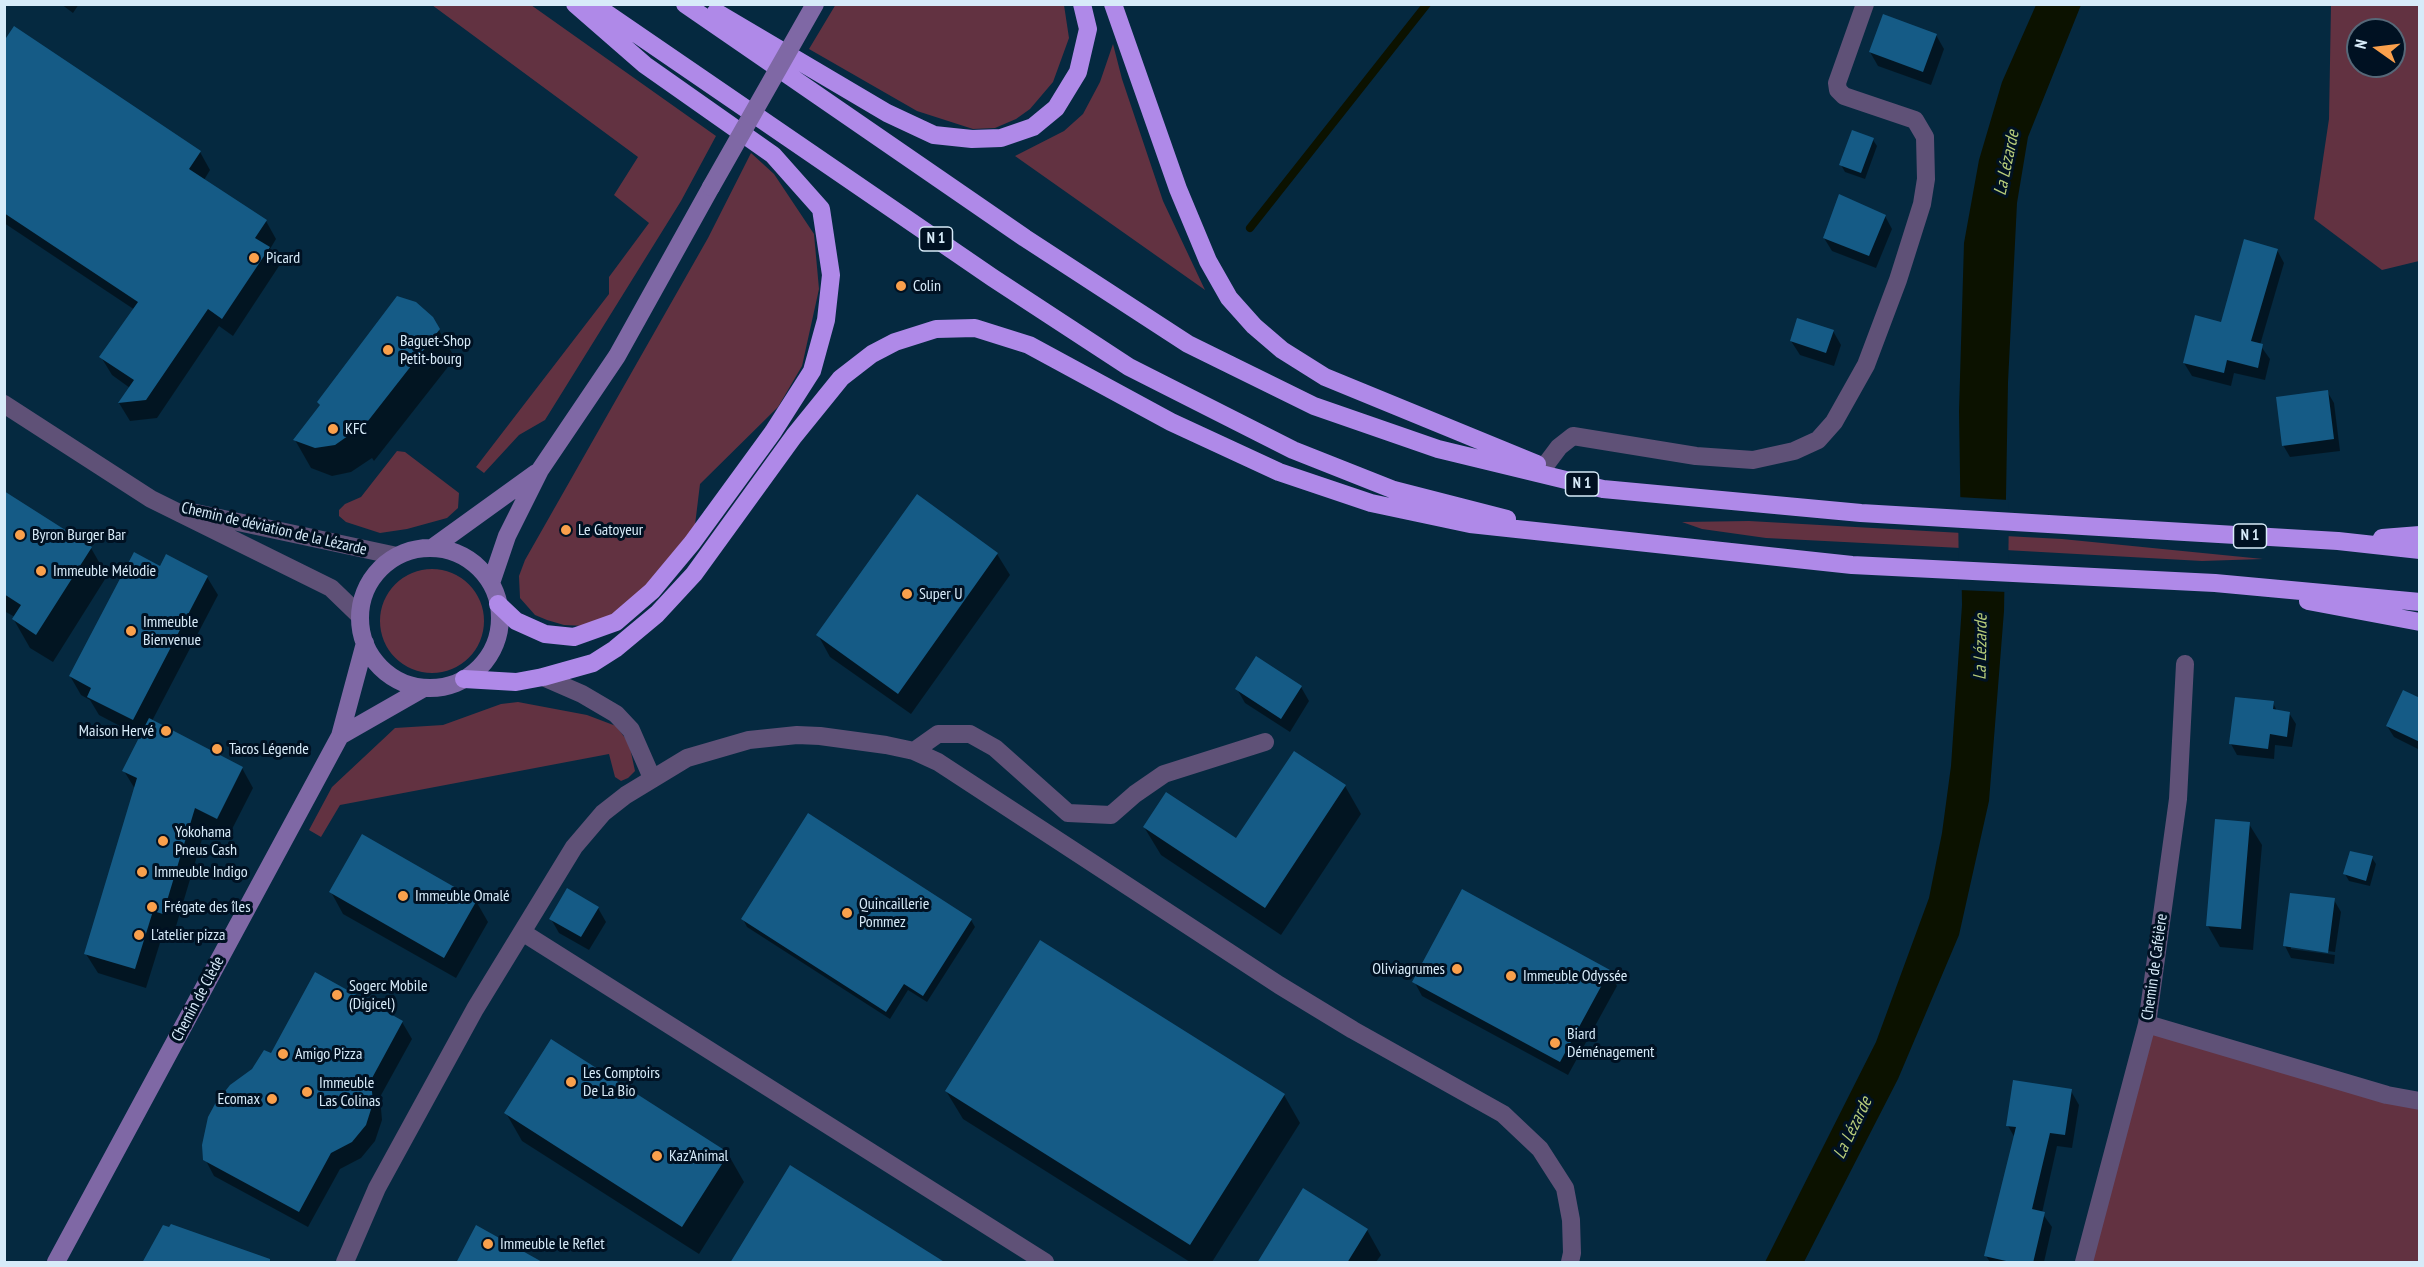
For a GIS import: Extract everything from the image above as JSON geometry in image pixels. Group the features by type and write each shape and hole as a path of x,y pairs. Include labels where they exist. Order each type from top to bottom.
{"highway":[{"path":"498,604 516,621 545,634 574,637 616,622 652,591 692,543 773,432 812,371 826,320 831,275 821,209 773,155 645,65 575,4"},
{"name":"N 1","path":"593,4 993,278 1129,367 1293,450 1394,490 1579,537 1852,565 2215,583 2420,602"},
{"name":"N 1","path":"685,4 1025,238 1188,344 1314,406 1438,449 1603,489 1861,513 2338,541 2420,550"},
{"path":"703,4 887,113 934,135 972,139 1000,138 1033,127 1056,108 1078,72 1088,29 1082,4"},
{"path":"1113,4 1126,33 1178,189 1208,261 1229,298 1254,326 1282,350 1325,377 1603,489"},
{"path":"464,679 516,681 543,677 593,663 615,649 657,614 694,574 794,436 841,378 872,354 895,342 936,329 975,328 1029,345 1171,422 1279,472 1371,503 1470,524 1579,537"},
{"path":"2338,541 2420,535"},
{"path":"2215,583 2420,622"}],"main road":[{"path":"491,583 507,536 540,470 617,356 815,4"},
{"path":"432,548 540,470"},
{"path":"432,548 455,552 476,564 491,583 498,604 500,626 494,647 482,666 464,679 445,687 423,688 405,684 388,674 374,660 364,643 360,616 368,585 381,568 397,556 417,549 432,548"},
{"name":"Chemin de Clède","path":"56,1263 340,736 364,643"},
{"path":"340,736 423,688"}],"street":[{"path":"1544,466 1559,447 1573,436 1696,456 1754,460 1794,451 1818,440 1834,422 1866,365 1898,280 1922,204 1926,178 1925,137 1915,120 1844,96 1838,90 1838,83 1865,4"},
{"name":"Chemin de déviation de la Lézarde","path":"4,404 152,499 331,588 360,616"},
{"name":"Chemin de déviation de la Lézarde","path":"152,499 189,512 397,556"},
{"name":"Chemin de Caféière","path":"2084,1263 2147,1024 2178,799 2184,664"},
{"path":"543,677 582,694 616,714 631,730 652,778"},
{"path":"914,751 938,734 970,734 995,748 1068,813 1111,815 1135,794 1164,774 1265,742"},
{"path":"345,1263 377,1188 475,1009 574,847 603,813 652,778 687,758 749,740 820,736 914,751 938,762 1353,1030 1503,1114 1540,1149 1565,1188 1571,1220 1570,1263"},
{"path":"522,932 1045,1263"},
{"path":"2147,1024 2387,1095 2420,1101"}],"shaded area":[{"path":"836,4 1064,5 1069,38 1053,82 1030,109 1016,119 995,128 973,129 917,111 809,49"},
{"path":"432,5 531,5 716,136 681,201 545,420 519,435 484,473 476,467 609,294 609,277 649,223 614,195 638,157"},
{"path":"2331,5 2419,5 2419,261 2382,270 2314,219 2329,119"},
{"path":"1113,44 1122,79 1163,201 1205,290 1015,156 1064,131 1083,114 1100,82"},
{"path":"751,153 774,174 814,234 819,289 802,366 778,407 700,484 695,525 645,591 603,621 585,626 564,625 535,615 520,598 519,576 525,560 708,238"},
{"path":"397,451 405,452 459,493 458,508 447,518 407,529 380,533 346,522 339,516 339,510 345,504 361,497"},
{"path":"1749,521 1962,533 1961,548 1766,538 1702,529 1682,522"},
{"path":"2005,536 2062,539 2263,559 2202,561 2005,550"},
{"path":"432,569 452,573 469,584 480,601 484,621 480,641 469,658 452,669 432,673 412,669 395,658 384,641 380,621 384,601 395,584 412,573"},
{"path":"518,702 587,715 616,726 629,743 635,771 621,781 615,777 609,754 340,805 321,837 309,830 332,787 395,728 443,725 501,704"},
{"path":"2147,1024 2419,1101 2419,1262 2084,1262"}],"water":[{"name":"La Lézarde","path":"2036,5 2081,5 2028,137 2017,203 2008,382 2004,611 1989,801 1959,935 1898,1079 1804,1262 1765,1262 1876,1042 1929,898 1942,833 1951,766 1962,605 1959,411 1964,243 1979,160 2002,82"}],"pier":[{"path":"1958,497 2009,500 2008,592 1959,590"}],"building":[{"path":"1883,14 1937,34 1923,72 1869,52"},
{"path":"14,26 201,151 189,169 267,220 255,238 270,247 222,319 208,309 146,400 118,403 134,380 99,357 138,302 4,213 4,41"},
{"path":"1852,130 1874,138 1861,173 1839,165"},
{"path":"1839,194 1886,215 1869,256 1823,238"},
{"path":"2244,239 2278,249 2251,341 2263,344 2258,368 2227,360 2224,373 2183,363 2195,315 2221,322"},
{"path":"397,296 416,302 433,317 440,329 357,435 355,431 335,445 315,448 293,440 320,405 317,402"},
{"path":"1797,318 1834,330 1826,353 1790,341"},
{"path":"2328,390 2334,439 2282,446 2276,397"},
{"name":"Immeuble Mélodie","path":"4,491 92,547 36,635 12,619 21,605 4,594"},
{"name":"Super U","path":"917,494 998,553 898,694 816,635"},
{"name":"Immeuble Bienvenue","path":"134,552 160,566 166,554 208,576 133,720 87,697 91,688 69,676"},
{"path":"1256,656 1302,686 1281,719 1235,689"},
{"path":"2403,690 2420,698 2420,742 2386,726"},
{"path":"2235,697 2274,701 2273,709 2290,712 2287,737 2270,734 2268,749 2229,744"},
{"path":"149,718 243,767 217,819 195,808 163,914 153,911 135,969 84,954 137,778 122,771"},
{"path":"1294,751 1346,785 1265,908 1143,827 1166,792 1236,838"},
{"name":"Quincaillerie Pommez","path":"808,813 972,919 923,996 904,984 886,1012 741,919"},
{"path":"2215,819 2250,822 2241,929 2206,926"},
{"name":"Immeuble Omalé","path":"362,834 477,900 444,958 329,892"},
{"path":"2350,851 2373,856 2366,881 2343,874"},
{"path":"567,888 599,907 581,937 549,919"},
{"name":"Immeuble Odyssée","path":"1462,889 1610,970 1560,1062 1412,982"},
{"path":"2290,893 2335,898 2328,953 2283,946"},
{"path":"1040,940 1285,1094 1190,1245 945,1091"},
{"name":"Immeuble Las Colinas","path":"315,972 403,1021 371,1080 373,1103 366,1125 352,1142 331,1153 299,1212 203,1160 202,1145 208,1117 215,1104 230,1085 252,1069 264,1050 271,1053"},
{"path":"551,1039 729,1153 682,1227 504,1113"},
{"path":"2013,1080 2072,1089 2065,1135 2050,1133 2032,1209 2045,1212 2033,1263 2015,1263 1984,1256 2016,1127 2006,1126"},
{"path":"790,1165 946,1263 730,1263"},
{"path":"1303,1188 1368,1229 1347,1263 1257,1263"},
{"path":"171,1224 270,1259 270,1263 142,1263 163,1225 169,1227"},
{"name":"Immeuble le Reflet","path":"476,1225 544,1263 456,1263"}],"waterway":[{"path":"1250,228 1427,4"}],"place":[{"name":"Picard","path":"254,258"},
{"name":"Colin","path":"901,286"},
{"name":"Baguet-Shop Petit-bourg","path":"388,350"},
{"name":"KFC","path":"333,429"},
{"name":"Le Gatoyeur","path":"566,530"},
{"name":"Byron Burger Bar","path":"20,535"},
{"name":"Immeuble Mélodie","path":"41,571"},
{"name":"Super U","path":"907,594"},
{"name":"Immeuble Bienvenue","path":"131,631"},
{"name":"Maison Hervé","path":"166,731"},
{"name":"Tacos Légende","path":"217,749"},
{"name":"Yokohama Pneus Cash","path":"163,841"},
{"name":"Immeuble Indigo","path":"142,872"},
{"name":"Immeuble Omalé","path":"403,896"},
{"name":"Frégate des îles","path":"152,907"},
{"name":"Quincaillerie Pommez","path":"847,913"},
{"name":"L'atelier pizza","path":"139,935"},
{"name":"Oliviagrumes","path":"1457,969"},
{"name":"Immeuble Odyssée","path":"1511,976"},
{"name":"Sogerc Mobile (Digicel)","path":"337,995"},
{"name":"Biard Déménagement","path":"1555,1043"},
{"name":"Amigo Pizza","path":"283,1054"},
{"name":"Les Comptoirs De La Bio","path":"571,1082"},
{"name":"Immeuble Las Colinas","path":"307,1092"},
{"name":"Ecomax","path":"272,1099"},
{"name":"Kaz’Animal","path":"657,1156"},
{"name":"Immeuble le Reflet","path":"488,1244"}]}
